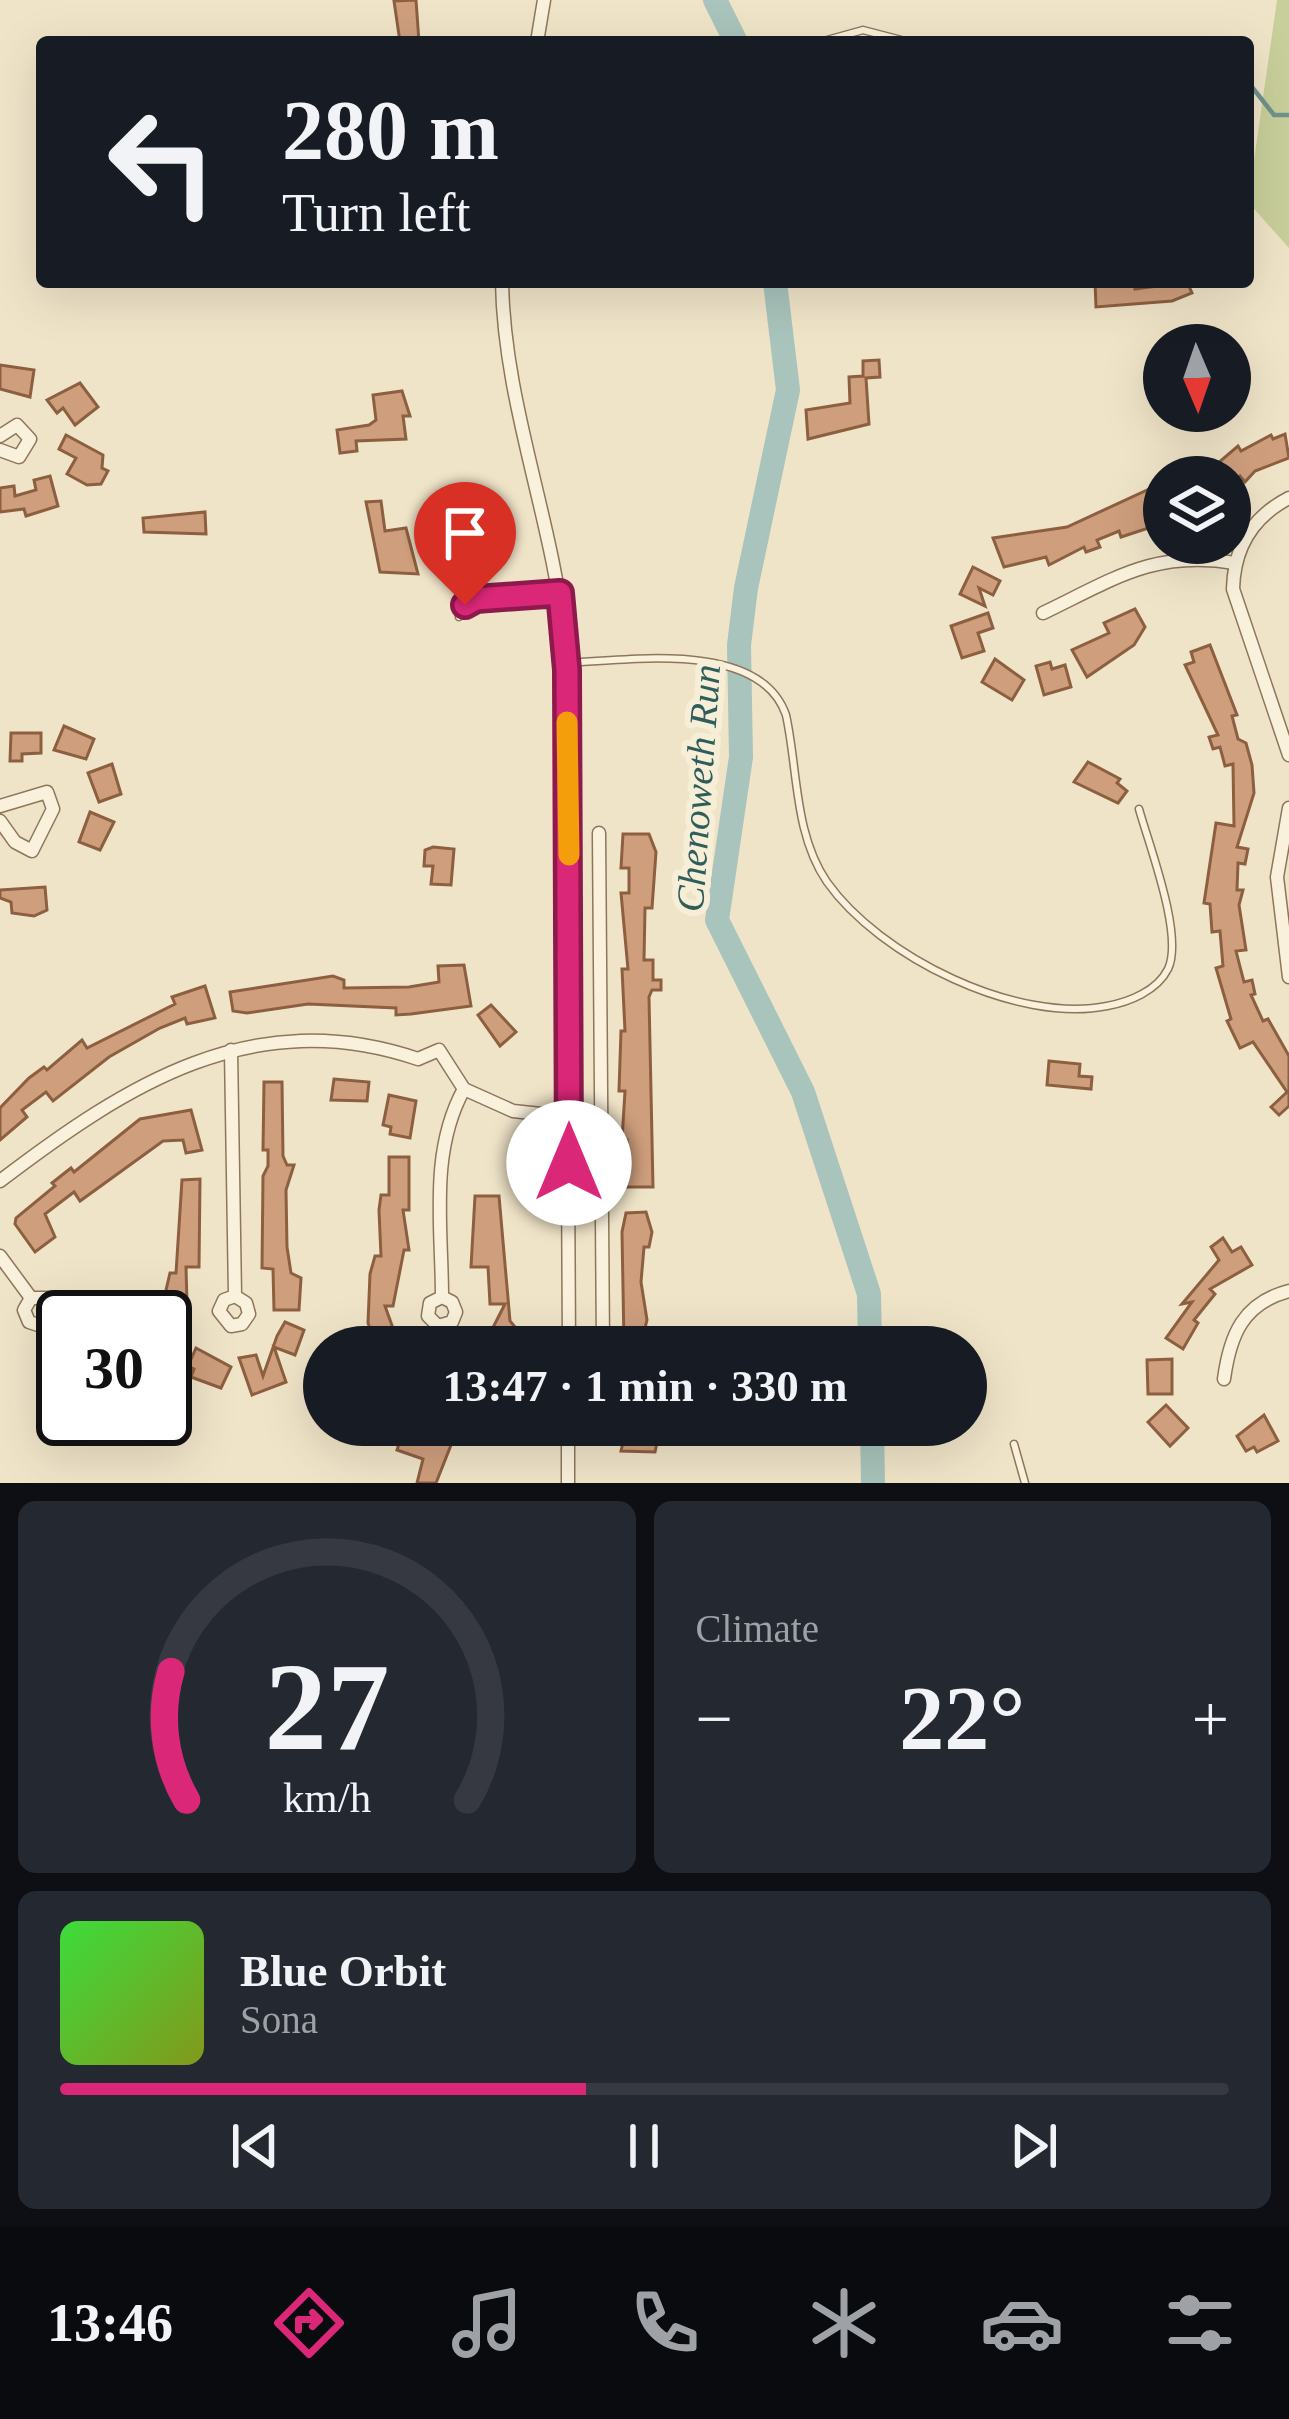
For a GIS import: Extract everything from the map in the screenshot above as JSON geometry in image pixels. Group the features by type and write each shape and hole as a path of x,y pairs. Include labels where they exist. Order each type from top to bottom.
{"street":[{"path":"538,36 544,0"},
{"path":"503,288 509,363 560,593 566,663 569,1326"},
{"path":"0,436 17,425 29,439 20,458 0,450"},
{"path":"1251,532 1258,519 1289,498"},
{"path":"1042,613 1146,564"},
{"path":"1235,564 1234,589 1289,755"},
{"path":"0,806 46,792 53,809 32,851 15,842 0,821"},
{"path":"1289,808 1277,877 1289,977"},
{"path":"599,833 603,1326"},
{"path":"569,963 600,963"},
{"path":"0,1181 138,1084 231,1050 277,1042 383,1047 418,1059 440,1050 464,1089 512,1112 569,1117"},
{"path":"231,1050 235,1296"},
{"path":"442,1297 441,1150 446,1122 464,1089"},
{"path":"0,1256 31,1298"},
{"path":"1224,1379 1239,1323 1260,1303 1289,1291"},
{"path":"568,1446 568,1483"}],"lane":[{"path":"842,36 863,30 886,36"},
{"path":"459,617 476,599 560,593"},
{"path":"566,663 658,657 722,665 779,694 798,768 809,849 848,908 880,936 943,972 1043,1011 1120,1004 1153,986 1168,970 1170,927 1139,809"},
{"path":"1014,1444 1025,1483"}],"green space":[{"path":"1277,0 1289,0 1289,248 1254,209 1254,160"}],"building":[{"path":"416,0 419,36 399,36 394,1"},
{"path":"1095,288 1190,288 1192,293 1172,301 1096,307"},
{"path":"879,360 880,377 866,378 869,424 808,439 806,410 850,403 849,377 863,376 863,361"},
{"path":"0,365 34,370 30,397 0,389"},
{"path":"80,383 98,407 75,425 63,408 57,413 47,400"},
{"path":"402,391 410,416 403,416 406,439 356,441 357,451 340,453 337,430 369,425 376,420 373,395"},
{"path":"1285,434 1289,458 1251,475 1251,456 1226,456 1238,446 1241,451 1271,435 1273,439"},
{"path":"66,435 103,455 102,468 108,471 101,484 87,485 67,474 76,458 59,449"},
{"path":"50,476 58,506 26,516 24,509 0,512 0,488 14,486 15,496 36,490 34,480"},
{"path":"1143,492 1143,530 1121,537 1119,531 1097,540 1100,547 1086,552 1084,547 1049,565 1046,557 1004,567 993,538 1067,527"},
{"path":"381,501 385,531 406,528 418,574 380,572 366,502"},
{"path":"205,512 206,534 144,532 143,518"},
{"path":"973,567 1000,581 993,595 979,588 985,606 960,594"},
{"path":"1135,609 1145,627 1134,645 1087,677 1072,650 1109,633 1104,623"},
{"path":"988,613 993,628 978,633 984,651 962,658 951,626"},
{"path":"1210,645 1237,715 1232,716 1238,739 1246,743 1252,765 1254,793 1237,847 1248,849 1245,864 1238,863 1237,890 1243,890 1239,905 1246,950 1236,951 1244,982 1252,980 1255,994 1251,995 1263,1021 1268,1019 1289,1056 1289,1106 1279,1115 1271,1107 1287,1092 1253,1042 1240,1048 1227,1021 1231,1019 1216,968 1223,966 1220,931 1212,932 1210,904 1204,903 1216,823 1234,826 1233,764 1225,766 1220,747 1213,749 1209,737 1218,735 1185,665 1194,662 1191,652"},
{"path":"995,659 1024,680 1012,700 982,682"},
{"path":"1050,662 1052,669 1065,665 1071,687 1044,695 1036,666"},
{"path":"64,726 94,739 86,759 54,750"},
{"path":"11,733 41,733 41,753 22,754 22,761 10,761"},
{"path":"1088,762 1120,779 1117,783 1127,791 1118,803 1074,782"},
{"path":"112,764 121,794 99,802 88,773"},
{"path":"90,812 114,822 100,850 79,842"},
{"path":"623,834 649,834 656,852 652,908 645,908 644,960 653,960 653,980 661,980 661,990 652,990 649,997 653,1187 622,1187 621,1172 628,1172 627,1140 622,1140 625,1091 619,1091 621,1031 625,1031 622,969 628,969 621,893 629,893 629,868 621,868"},
{"path":"454,849 451,885 431,884 433,866 424,866 425,850"},
{"path":"45,887 47,910 34,916 12,913 11,902 0,898 0,890"},
{"path":"464,965 471,1006 411,1014 396,1015 396,1008 308,1004 247,1013 233,1011 230,992 333,976 344,980 344,988 409,987 439,982 438,966"},
{"path":"205,986 215,1018 187,1024 185,1018 160,1028 109,1057 53,1101 46,1092 22,1110 27,1117 0,1140 0,1108 29,1078 44,1067 47,1070 82,1040 87,1048 175,1004 172,997"},
{"path":"491,1005 516,1032 500,1046 478,1015"},
{"path":"1049,1061 1080,1064 1079,1076 1092,1077 1091,1089 1047,1085"},
{"path":"334,1079 369,1082 367,1101 331,1100"},
{"path":"264,1082 282,1082 283,1156 287,1165 294,1165 286,1190 287,1247 291,1273 301,1278 299,1310 274,1310 273,1269 262,1268 263,1176 268,1166 268,1150 263,1150"},
{"path":"389,1095 416,1101 410,1138 390,1134 391,1127 383,1125"},
{"path":"191,1110 202,1150 186,1153 183,1140 163,1141 80,1201 74,1192 45,1214 55,1237 35,1252 15,1224 16,1218 55,1186 52,1183 71,1168 74,1172 140,1119"},
{"path":"389,1157 409,1157 409,1210 403,1210 409,1250 404,1250 393,1306 385,1306 392,1326 369,1326 370,1274 375,1256 381,1256 381,1195 389,1195"},
{"path":"200,1179 199,1267 186,1267 187,1290 166,1290 170,1273 176,1273 182,1180"},
{"path":"475,1196 499,1196 514,1326 494,1326 505,1304 490,1304 488,1267 471,1267"},
{"path":"646,1212 652,1232 649,1247 644,1247 641,1282 646,1326 624,1326 622,1232 626,1213"},
{"path":"1223,1238 1232,1252 1241,1247 1252,1265 1210,1289 1215,1294 1194,1320 1198,1323 1183,1349 1166,1338 1192,1302 1182,1304 1219,1260 1211,1247"},
{"path":"285,1322 303,1330 295,1355 274,1347 286,1382 252,1395 239,1358 256,1355 263,1376 277,1336"},
{"path":"196,1348 231,1367 221,1388 192,1377"},
{"path":"1172,1359 1172,1394 1148,1394 1147,1360"},
{"path":"1166,1405 1188,1428 1170,1446 1148,1422"},
{"path":"1264,1415 1278,1441 1257,1452 1254,1447 1246,1451 1237,1436"},
{"path":"398,1446 451,1446 436,1483 417,1483 423,1459 397,1450"},
{"path":"622,1446 656,1446 655,1452 621,1451"}],"waterway":[{"name":"Chenoweth Run","path":"715,0 733,36"},
{"path":"1254,90 1274,115 1289,115"},
{"name":"Chenoweth Run","path":"776,288 788,390 746,588 739,645 741,757 717,920 803,1092 869,1294 870,1326"},
{"name":"Chenoweth Run","path":"872,1446 873,1483"}],"slow traffic":[{"path":"567,722 569,855"}],"route":[{"path":"465,605 476,599 560,593 567,670 569,1163"}]}
